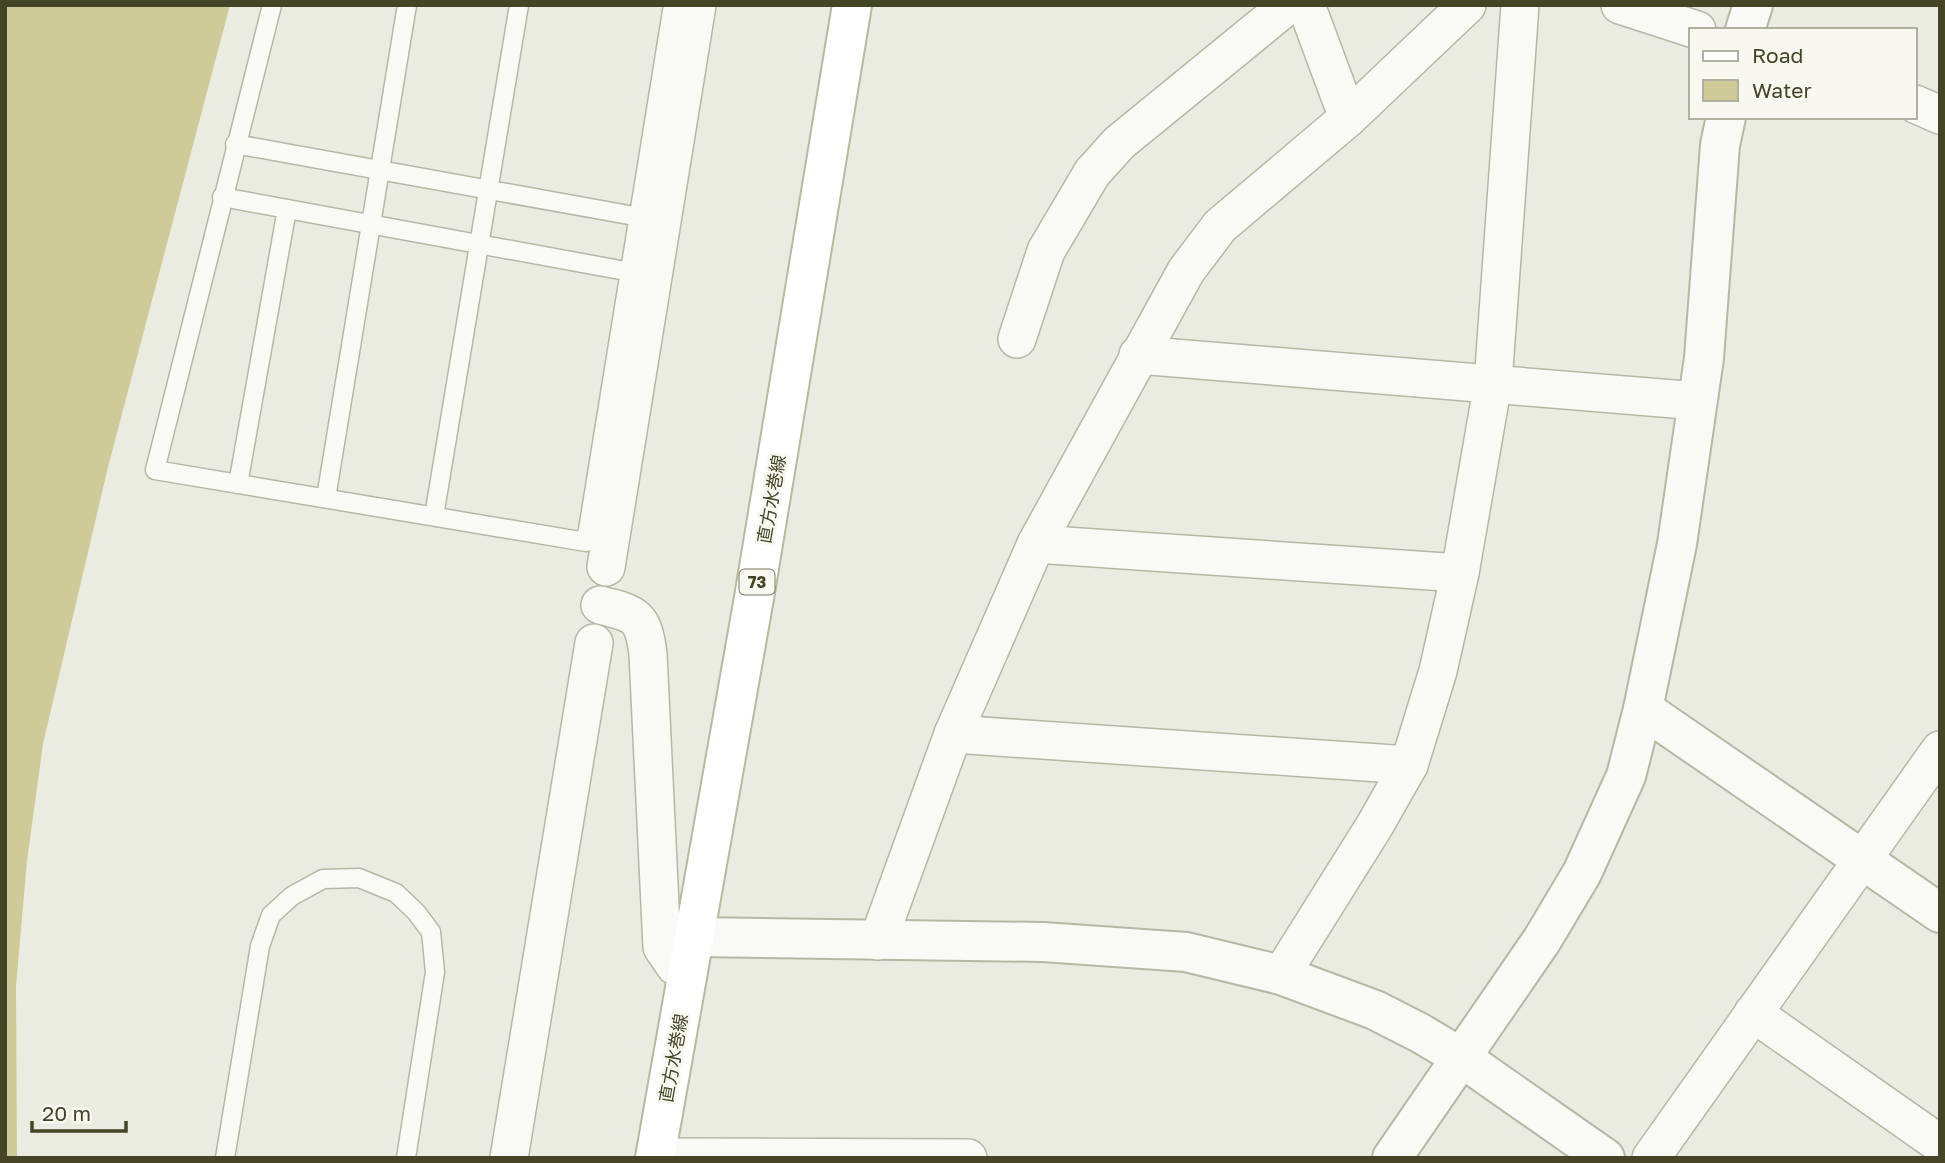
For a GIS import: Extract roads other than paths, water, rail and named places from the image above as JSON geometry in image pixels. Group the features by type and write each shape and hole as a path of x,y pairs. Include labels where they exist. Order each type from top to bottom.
{"main road":[{"name":"直方水巻線","path":"655,1158 754,598 852,5"}],"street":[{"path":"509,1158 697,5"},
{"path":"878,941 953,734 1036,544 1186,271 1220,226 1348,118 1467,5"},
{"path":"1280,975 1375,825 1409,765 1438,671 1460,573 1493,383 1520,5"},
{"path":"1620,5 1691,28"},
{"path":"1746,28 1753,5"},
{"path":"1017,339 1046,251 1093,173 1119,143 1304,7 1348,118"},
{"path":"1917,105 1940,115"},
{"path":"1392,1158 1542,940 1582,873 1626,776 1643,709 1677,544 1704,358 1720,145 1726,119"},
{"path":"1138,355 1698,401"},
{"path":"1036,544 1460,573"},
{"path":"600,605 632,613 645,631 662,947 675,966 691,954 878,941 1043,942 1186,952 1280,975 1375,1010 1462,1058 1605,1158"},
{"path":"1643,709 1940,913"},
{"path":"953,734 1409,765"},
{"path":"1651,1158 1940,750"},
{"path":"1753,1013 1940,1144"},
{"path":"655,1158 968,1158"}],"lane":[{"path":"272,5 155,470 586,542 673,5"},
{"path":"326,498 407,5"},
{"path":"434,516 519,5"},
{"path":"235,144 640,217"},
{"path":"222,197 631,272"},
{"path":"238,484 287,209"},
{"path":"225,1158 260,946 271,915 292,896 323,879 359,878 396,893 431,932 435,972 406,1158"}],"water":[{"path":"5,5 230,5 108,467 43,744 27,861 16,986 17,1158 5,1158"}]}
